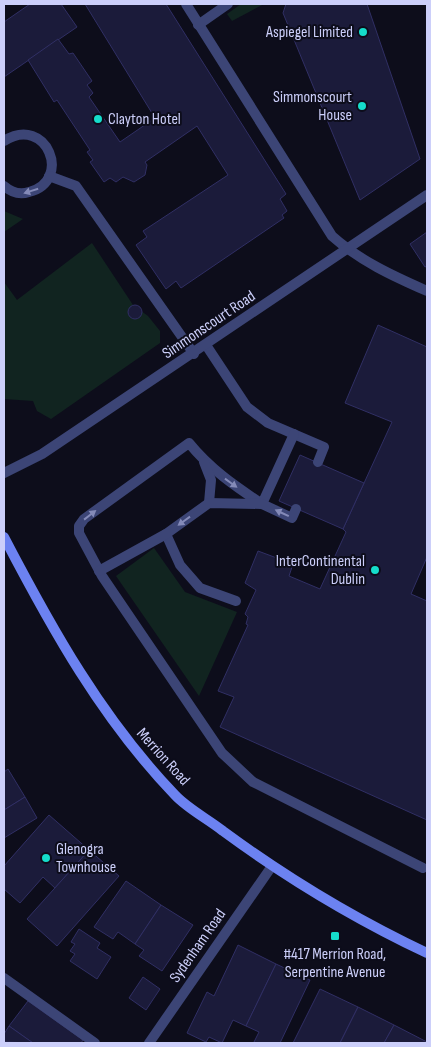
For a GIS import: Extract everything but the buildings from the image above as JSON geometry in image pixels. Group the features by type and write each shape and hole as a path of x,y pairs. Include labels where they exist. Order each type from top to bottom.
{"main road":[{"name":"Merrion Road","path":"4,537 35,597 87,686 124,737 176,796 272,866 380,930 427,953"}],"street":[{"path":"186,4 332,236 348,250 391,276 427,291"},
{"path":"198,24 228,4"},
{"path":"4,141 13,136 23,134 41,141 48,148 51,157 49,176 36,190 27,193 17,193 4,186"},
{"path":"49,176 76,186 194,354"},
{"name":"Simmonscourt Road","path":"4,473 42,454 194,354 427,195"},
{"path":"206,345 247,407 268,423 324,447 318,462"},
{"path":"262,504 294,434"},
{"path":"296,509 292,518 262,504 229,482 204,461 189,443 84,519 79,526 79,534 99,571 222,753 254,782 426,867"},
{"path":"204,461 211,480 209,503"},
{"path":"99,571 166,534 209,503 262,504"},
{"path":"166,534 180,565 200,588 236,601"},
{"name":"Sydenham Road","path":"149,1043 272,866"},
{"path":"4,978 95,1043"}],"green space":[{"path":"241,4 264,4 232,21 227,14"},
{"path":"4,211 23,219 4,232"},
{"path":"92,243 133,305 148,316 160,331 160,343 51,419 37,411 33,401 4,399 4,282 17,300"},
{"path":"154,548 185,592 237,612 199,696 116,576"}],"place":[{"name":"Aspiegel Limited","path":"363,32"},
{"name":"Simmonscourt House","path":"362,106"},
{"name":"Clayton Hotel","path":"98,119"},
{"name":"InterContinental Dublin","path":"375,570"},
{"name":"Glenogra Townhouse","path":"46,858"},
{"name":"#417 Merrion Road, Serpentine Avenue","path":"335,936"}]}
